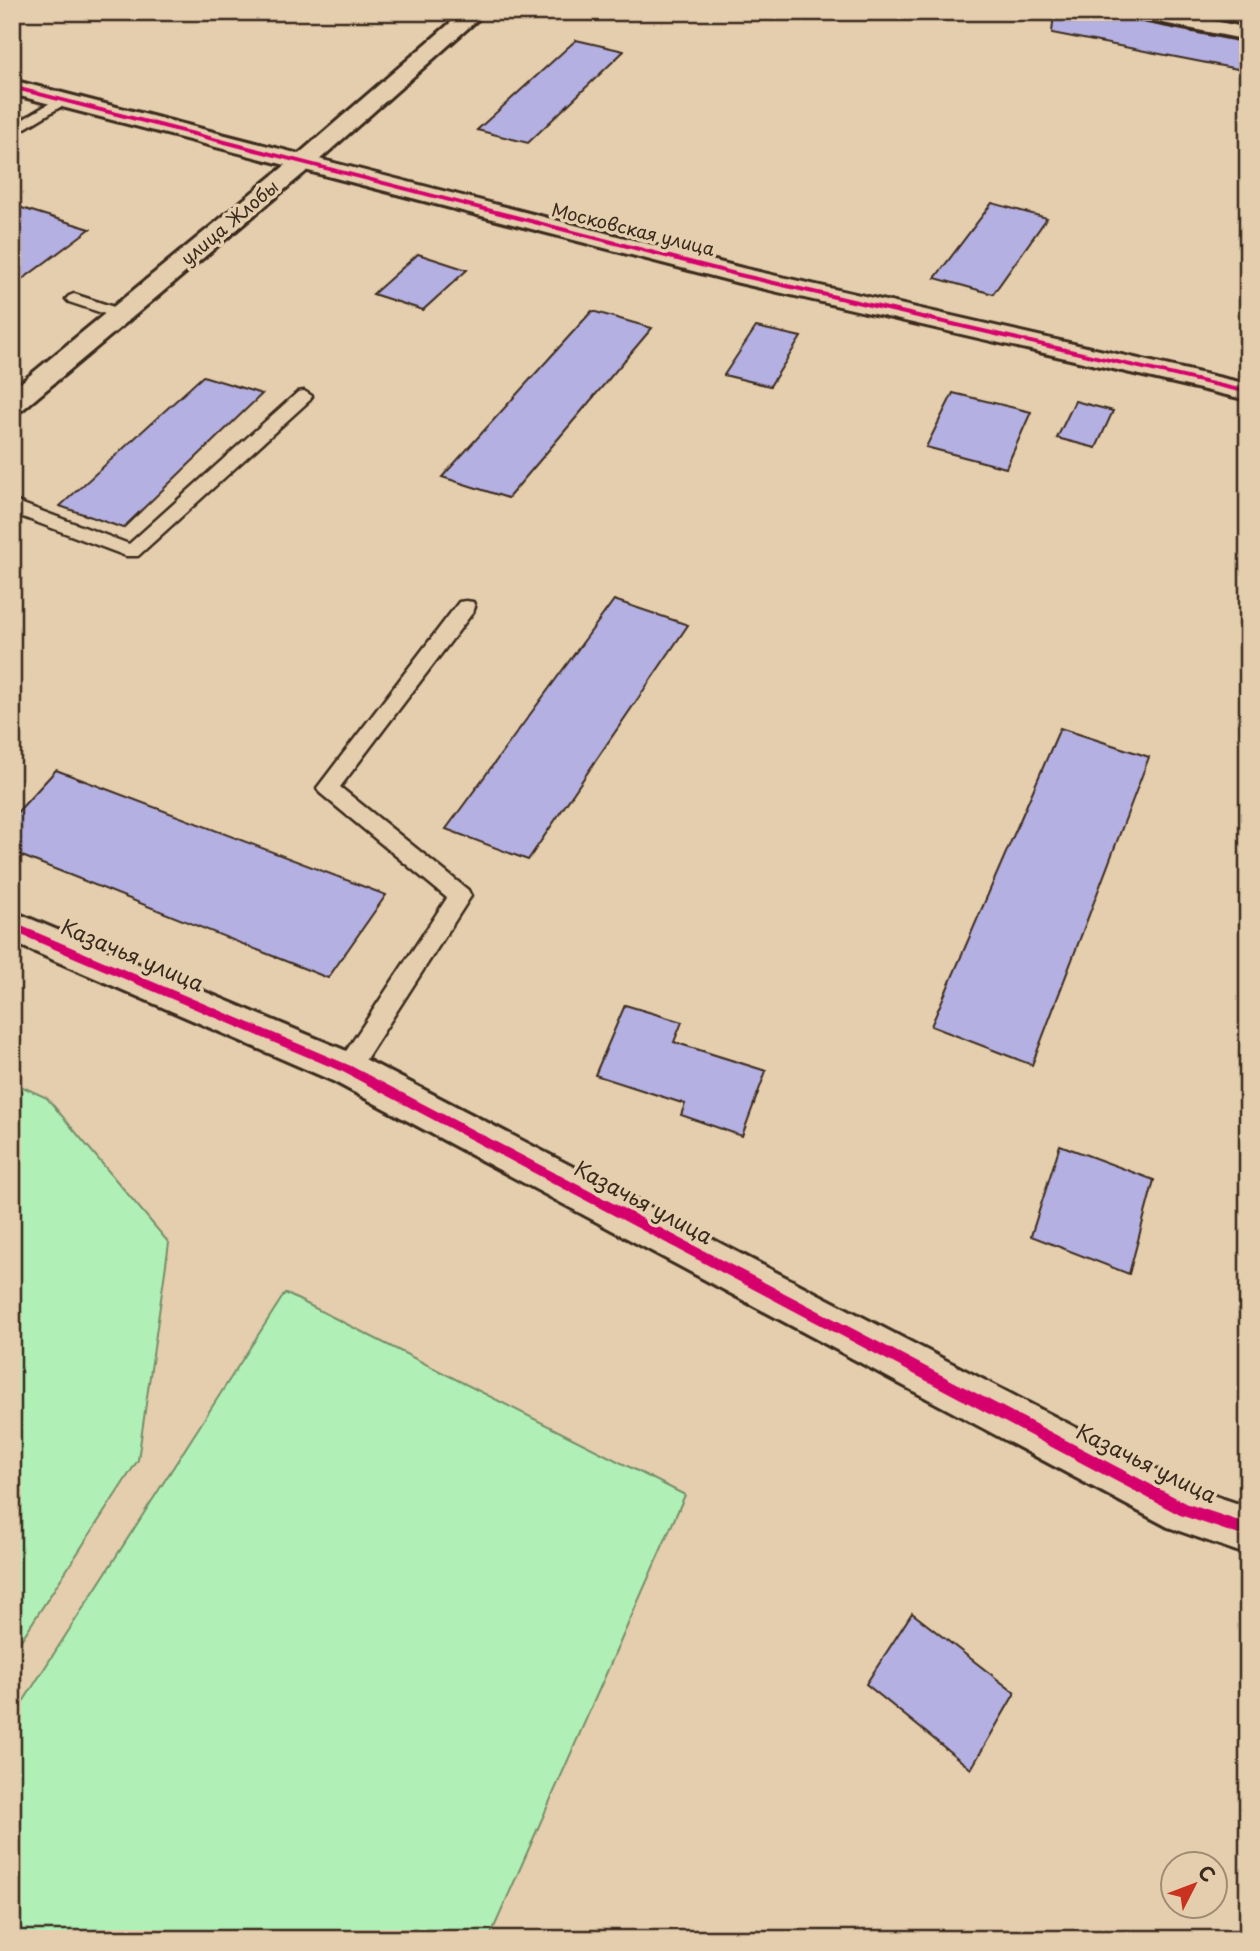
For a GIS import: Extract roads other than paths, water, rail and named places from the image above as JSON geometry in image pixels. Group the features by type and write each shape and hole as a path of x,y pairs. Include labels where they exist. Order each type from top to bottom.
{"street":[{"name":"улица Жлобы","path":"12,404 302,164 476,12"},
{"path":"1138,12 1248,34"},
{"name":"Московская улица","path":"12,87 739,275 1248,392"},
{"name":"Казачья улица","path":"12,926 347,1069 1185,1510 1248,1531"}],"lane":[{"path":"12,132 60,101"},
{"path":"74,299 120,314"},
{"path":"12,506 132,552 304,396"},
{"path":"347,1069 460,896 327,788 466,607"}]}
